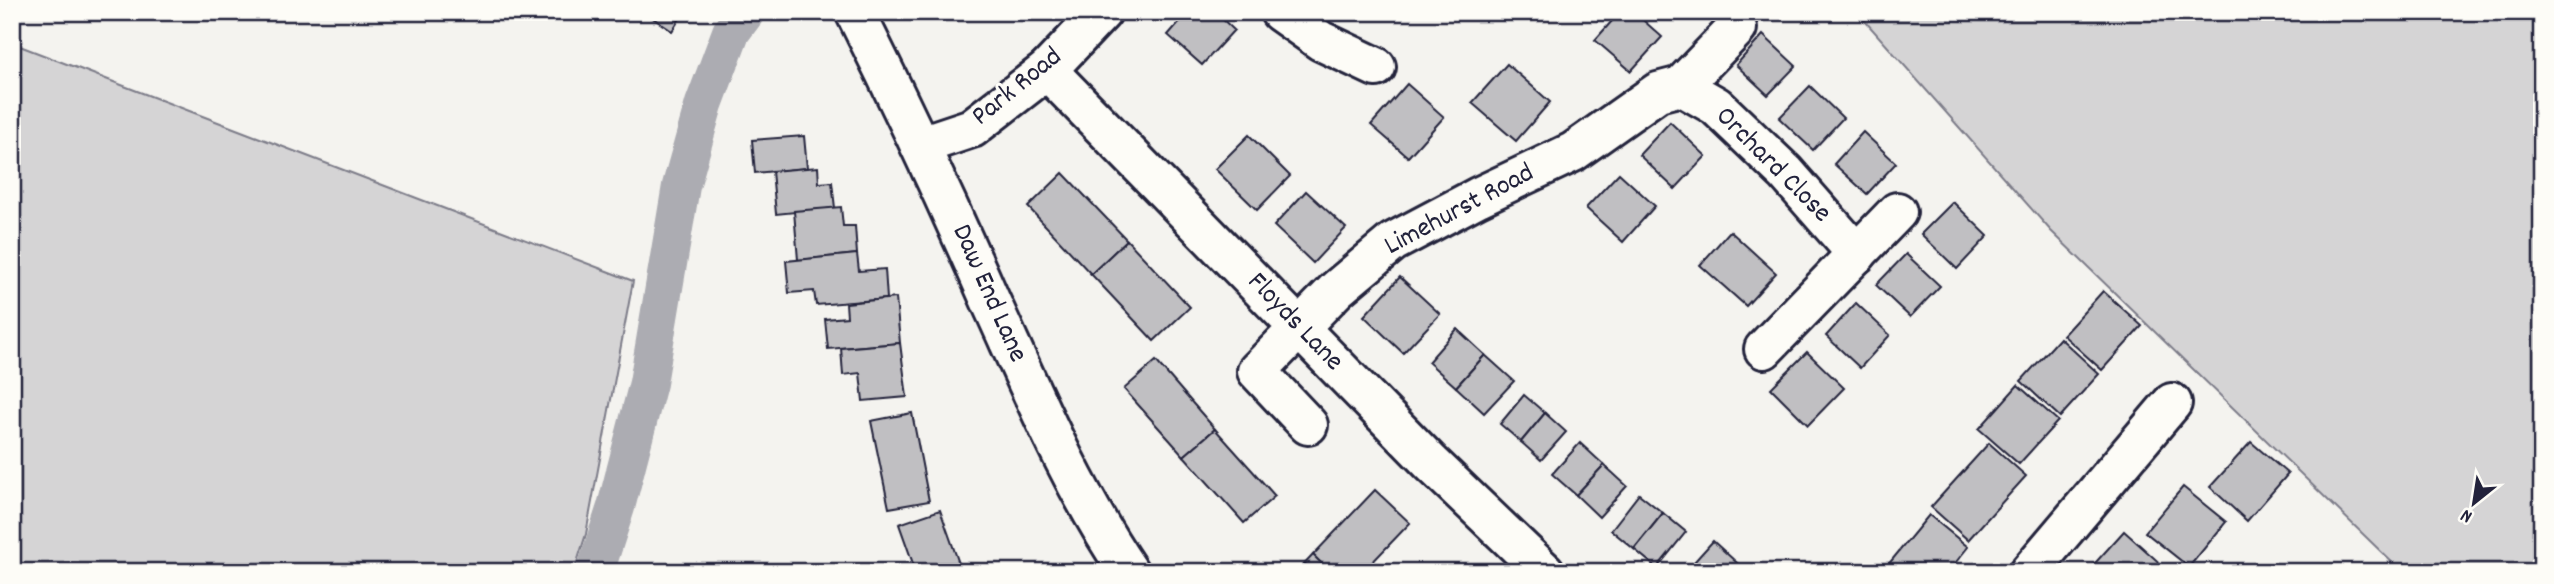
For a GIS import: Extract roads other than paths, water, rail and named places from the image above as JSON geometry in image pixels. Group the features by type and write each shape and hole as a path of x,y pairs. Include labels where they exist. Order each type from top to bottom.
{"street":[{"name":"Daw End Lane","path":"855,12 921,145 1043,416 1101,530 1129,572"},
{"name":"Park Road","path":"921,145 972,128 1047,70 1102,12"},
{"path":"1280,12 1321,41 1377,68"},
{"name":"Limehurst Road","path":"1308,425 1257,370 1337,289 1393,242 1478,197 1573,152 1658,92 1681,86 1737,28"},
{"name":"Floyds Lane","path":"1047,70 1528,566"},
{"name":"Orchard Close","path":"1681,86 1716,107 1786,173 1857,254"},
{"path":"1764,349 1896,212"},
{"path":"2029,572 2172,403"}],"waterway":[{"path":"595,572 616,507 648,383 681,186 704,104 731,32 746,12"}]}
